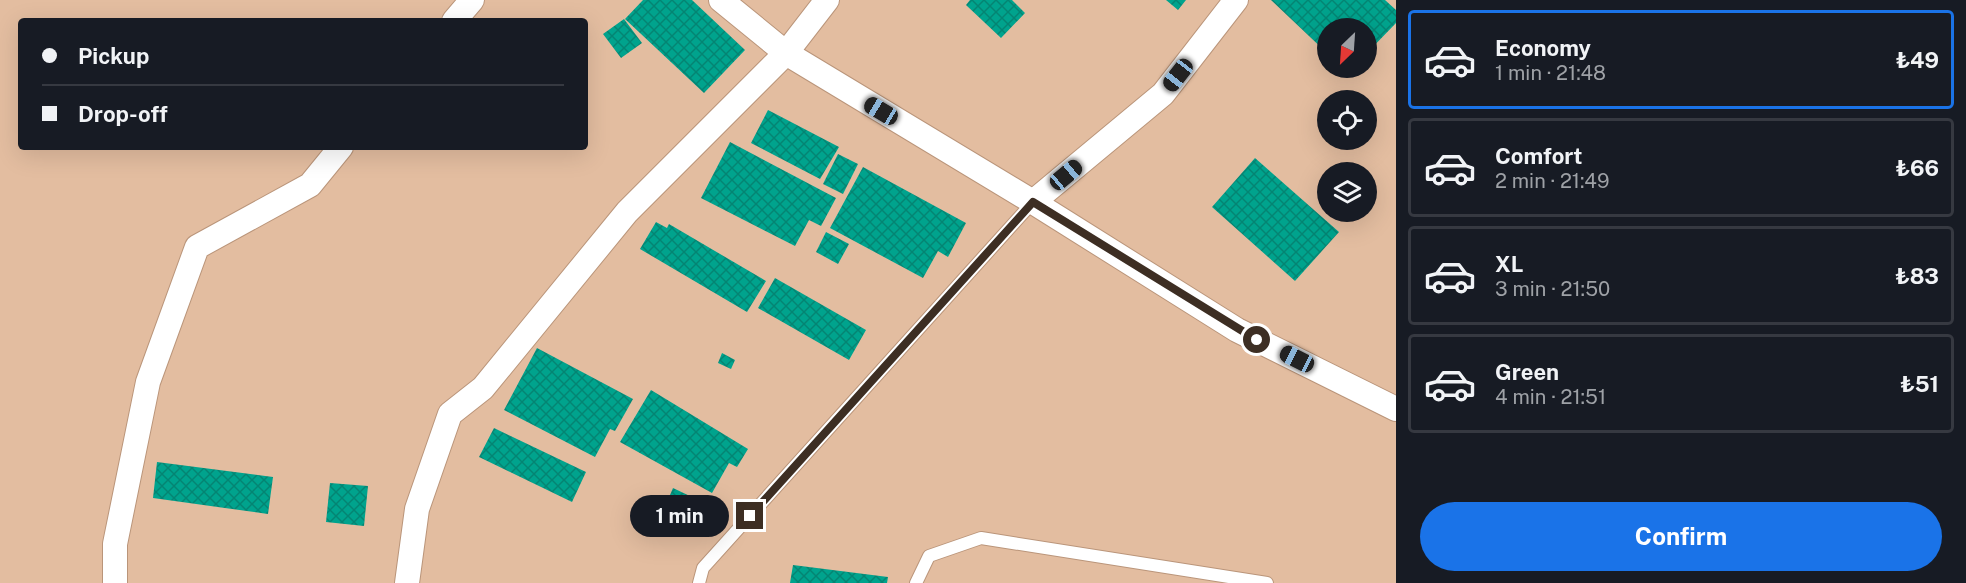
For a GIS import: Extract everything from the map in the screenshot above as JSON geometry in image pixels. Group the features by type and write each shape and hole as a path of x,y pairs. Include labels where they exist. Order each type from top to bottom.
{"street":[{"path":"457,18 472,0"},
{"path":"721,0 786,53 1033,202 1237,330 1396,409"},
{"path":"407,583 417,509 450,414 483,388 627,212 786,53 827,0"},
{"path":"1033,202 1163,93 1236,0"},
{"path":"114,583 115,544 148,382 197,247 310,185 339,150"}],"lane":[{"path":"699,583 703,568 1033,202"},
{"path":"916,583 929,556 981,538 1267,583"}],"building":[{"path":"643,0 692,0 745,50 704,93 625,19"},
{"path":"970,0 1012,0 1025,13 1001,38 966,5"},
{"path":"1166,0 1186,0 1178,10"},
{"path":"1271,0 1385,0 1396,10 1396,23 1377,43 1377,18 1317,18 1317,44"},
{"path":"624,19 642,43 621,58 603,34"},
{"path":"768,110 839,147 820,179 751,143"},
{"path":"730,142 836,198 821,226 809,220 795,246 701,198"},
{"path":"838,154 858,164 843,194 823,184"},
{"path":"1255,158 1317,213 1317,222 1328,222 1339,232 1295,281 1212,207"},
{"path":"863,167 966,223 948,257 938,251 923,278 830,228"},
{"path":"656,222 667,228 669,224 766,281 747,312 640,249"},
{"path":"826,232 849,244 838,264 816,252"},
{"path":"775,278 866,330 849,360 758,308"},
{"path":"537,348 633,399 615,431 610,429 595,457 504,410"},
{"path":"722,353 735,360 731,369 718,363"},
{"path":"651,390 748,449 737,467 729,463 712,493 620,442"},
{"path":"494,428 586,472 572,502 479,457"},
{"path":"157,462 273,477 268,514 153,498"},
{"path":"330,483 368,486 364,526 326,522"},
{"path":"673,488 694,498 686,517 665,507"},
{"path":"793,565 888,577 887,583 790,583"}],"route":[{"path":"750,516 1033,202 1237,330 1257,340"}]}
